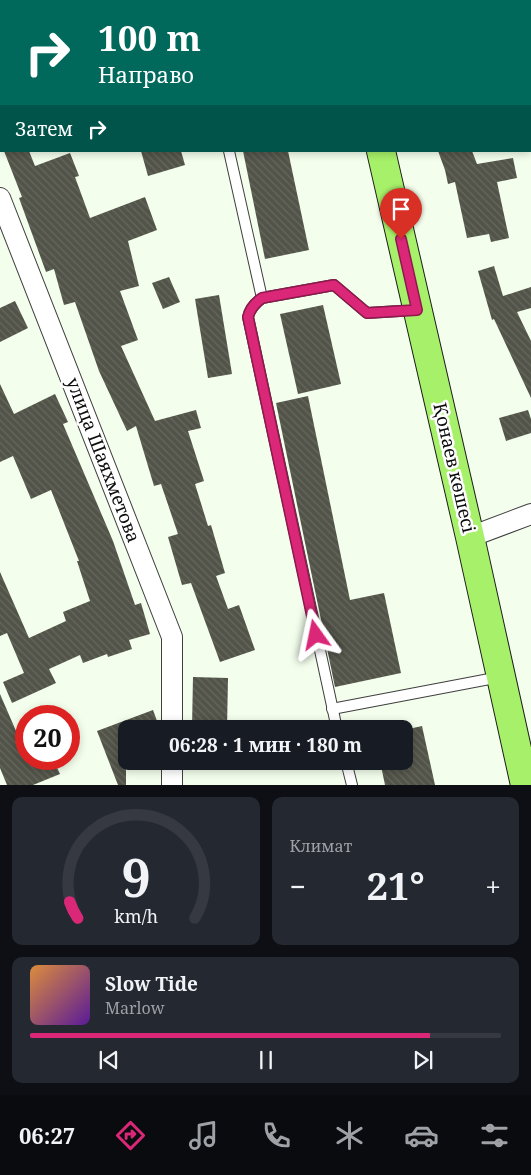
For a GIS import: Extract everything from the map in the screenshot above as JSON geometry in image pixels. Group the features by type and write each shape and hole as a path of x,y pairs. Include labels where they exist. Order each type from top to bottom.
{"main road":[{"name":"Қонаев көшесі","path":"381,152 525,785"}],"street":[{"name":"улица Шаяхметова","path":"0,198 172,637 172,720"},
{"path":"470,537 531,514"},
{"path":"172,770 172,785"}],"lane":[{"path":"229,152 262,298"},
{"path":"335,720 248,317 249,310 262,298 334,285 367,313 417,310"},
{"path":"332,709 500,677"},
{"path":"348,770 352,785"}],"building":[{"path":"4,152 29,152 35,166 70,153 79,176 75,177 90,218 145,197 157,230 128,241 139,286 120,291 138,340 121,346 155,421 196,410 201,428 188,431 204,481 195,484 208,526 211,525 225,573 216,576 228,609 239,605 255,650 220,662 191,583 182,585 168,537 178,534 161,484 154,486 136,426 127,431 99,371 75,302 64,305 54,269 46,272 19,198 22,197"},
{"path":"141,152 181,152 185,165 148,176"},
{"path":"243,152 288,152 309,250 265,259"},
{"path":"438,152 472,152 477,164 513,158 517,178 497,182 509,238 491,242 489,234 467,238 455,182 448,184"},
{"path":"494,266 503,296 531,287 531,308 517,312 531,341 531,398 494,319 492,320 478,271"},
{"path":"169,277 180,302 163,309 152,283"},
{"path":"219,295 232,374 208,378 195,299"},
{"path":"15,301 28,328 0,342 0,308"},
{"path":"323,305 341,384 298,394 280,314"},
{"path":"0,384 14,414 55,394 68,422 63,424 113,541 135,605 141,603 150,634 129,640 132,649 108,657 107,654 83,663 80,655 49,669 56,683 12,703 3,682 24,673 7,633 0,636 0,572 29,638 66,621 63,612 90,601 77,561 79,561 51,490 31,499 13,456 0,462"},
{"path":"308,396 350,600 384,593 401,673 335,687 276,403"},
{"path":"528,410 531,419 531,433 506,441 499,418"},
{"path":"193,677 228,678 227,720 192,720"},
{"path":"0,694 15,729 15,770 58,770 60,774 33,785 7,785 0,768"},
{"path":"153,710 157,720 126,720"},
{"path":"118,723 118,770 126,770 126,785 118,785 97,731"},
{"path":"422,726 435,785 385,785 382,770 413,770 413,728"}],"route":[{"path":"316,635 248,317 249,310 262,298 334,285 367,313 417,310 401,239"}]}
